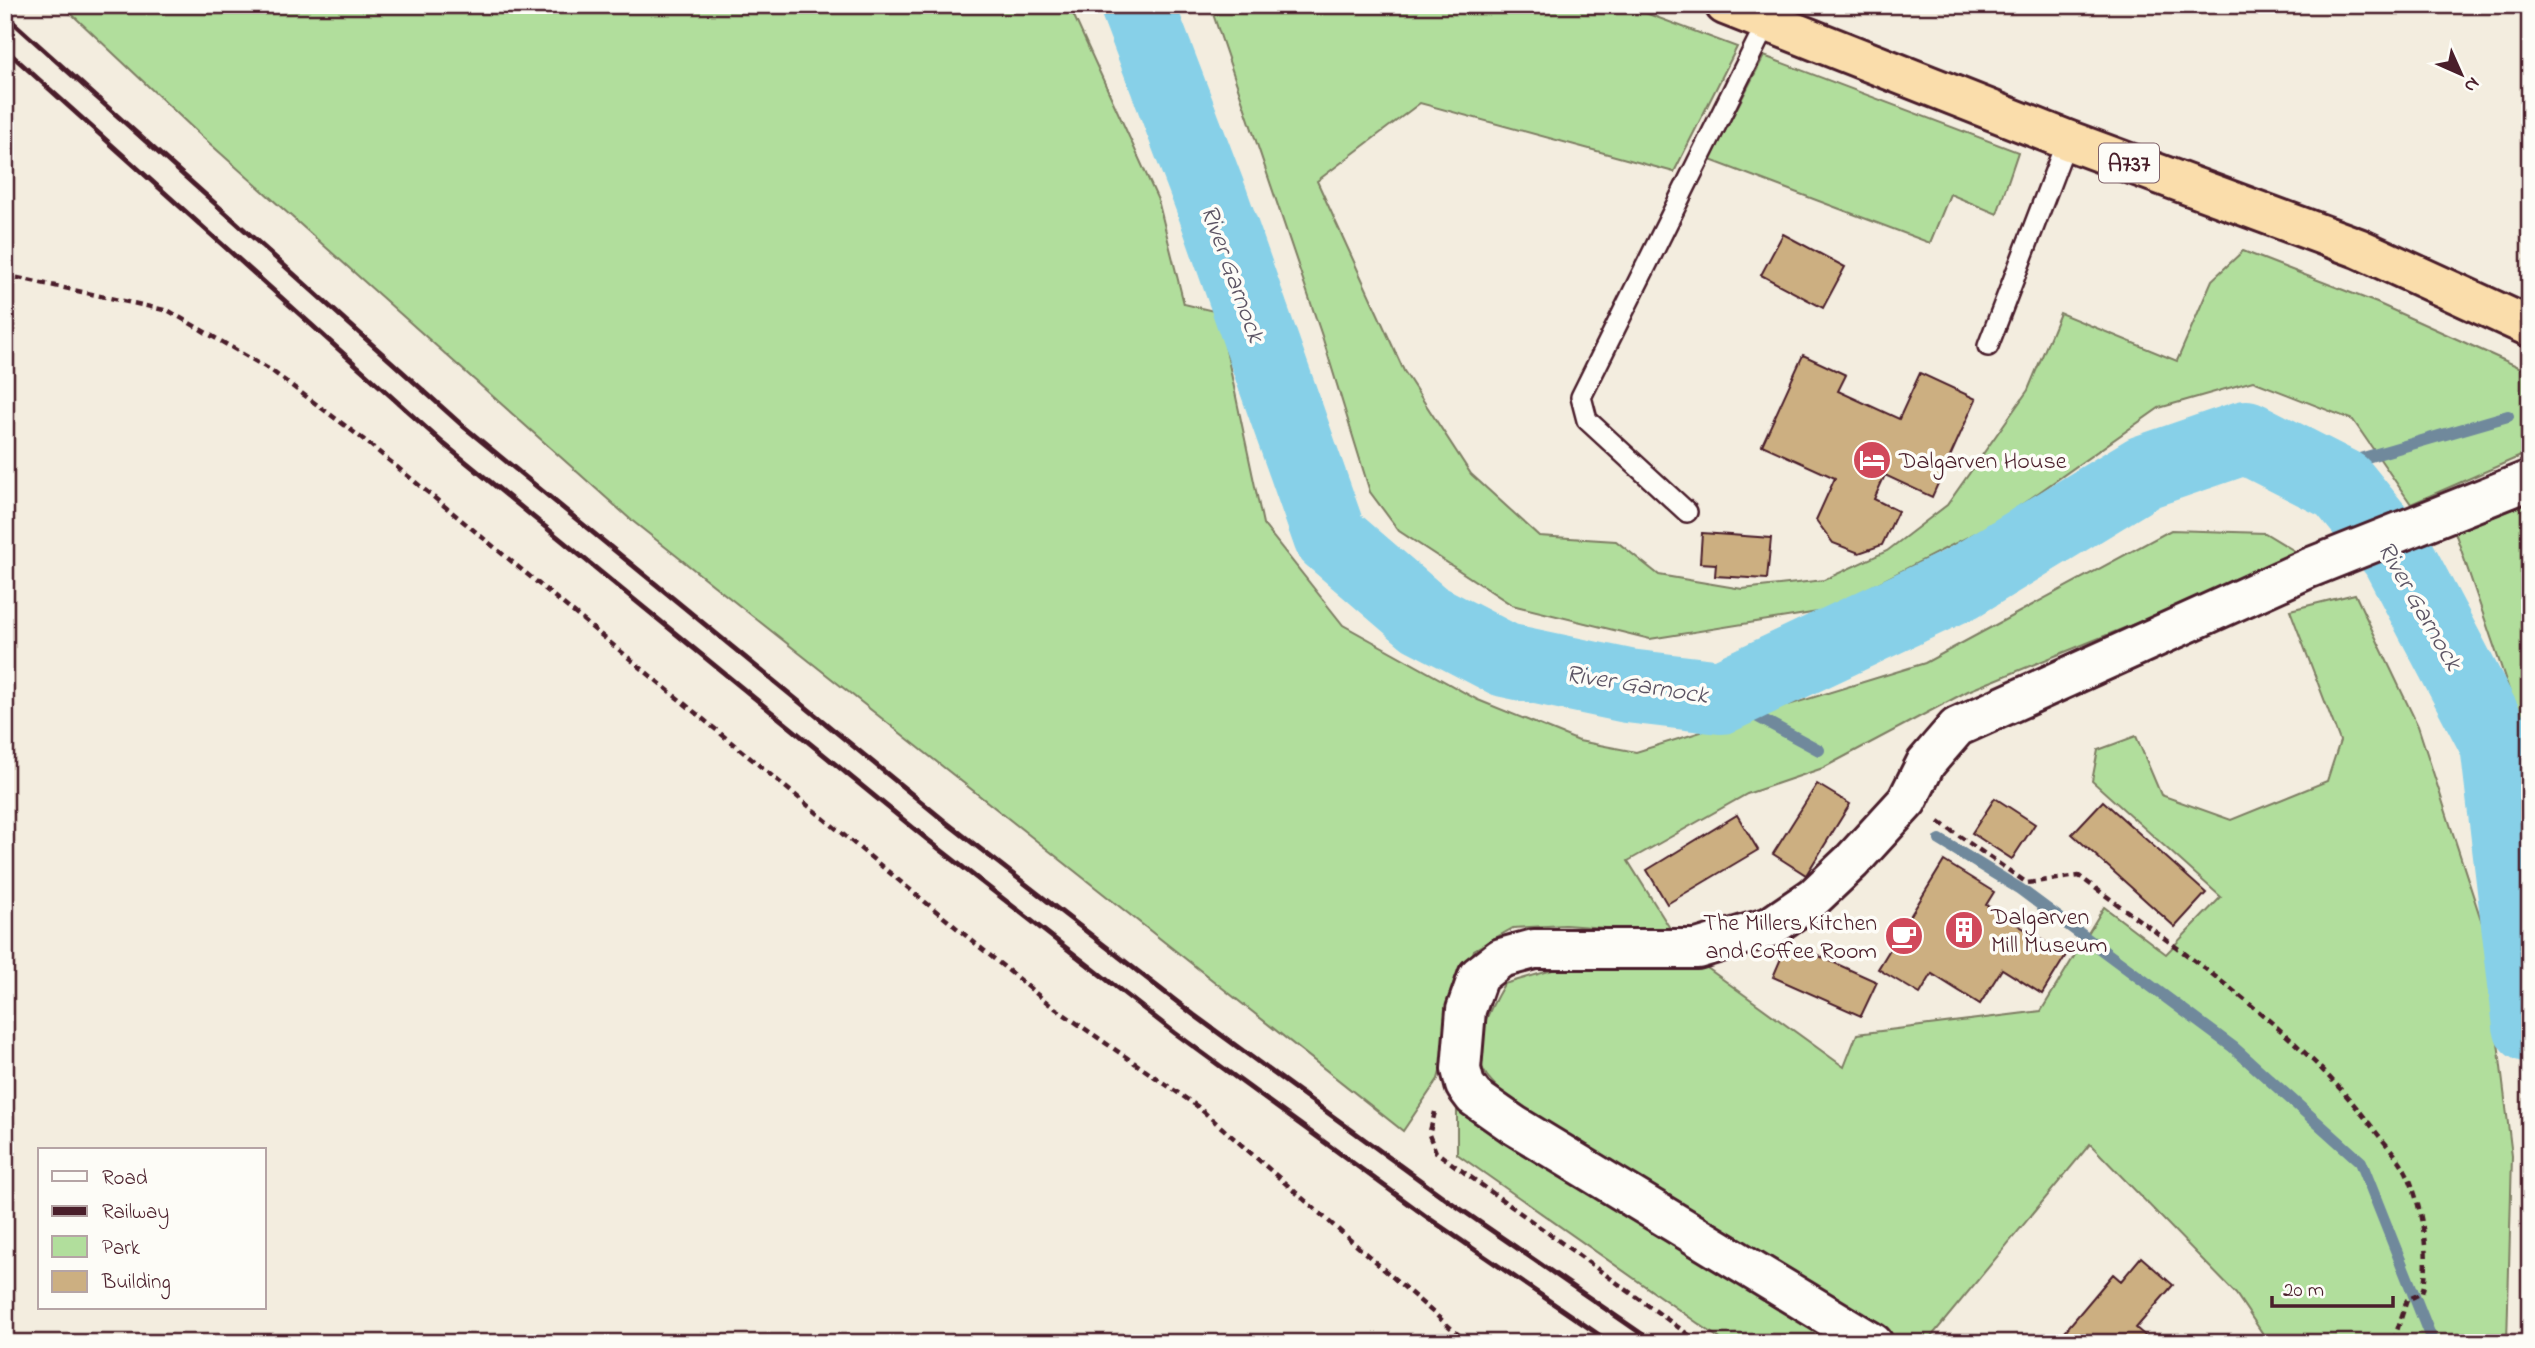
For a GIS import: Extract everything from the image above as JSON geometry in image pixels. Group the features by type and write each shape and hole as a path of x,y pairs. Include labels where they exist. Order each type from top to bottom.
{"highway":[{"name":"A737","path":"1725,5 2067,140 2358,248 2530,327"}],"street":[{"path":"1873,1343 1514,1125 1474,1097 1465,1085 1461,1069 1466,1010 1478,976 1501,958 1534,949 1697,948 1770,927 1814,897 1907,801 1926,764 1957,727 2309,568 2530,480"}],"lane":[{"path":"1687,512 1587,420 1581,397 1767,22"},
{"path":"1988,346 2067,140"}],"path":[{"path":"5,275 169,311 272,371 363,439 1049,1004 1197,1106 1468,1343"},
{"path":"1907,801 2027,883 2080,876 2258,1009 2340,1087 2406,1170 2424,1230 2427,1276 2422,1293 2407,1300 2393,1343"},
{"path":"1461,1069 1432,1117 1429,1135 1436,1152 1700,1343"}],"green space":[{"path":"62,5 1069,5 1158,200 1184,304 1218,312 1263,524 1343,625 1478,700 1579,741 1636,752 1925,663 2171,530 2265,533 2303,556 1968,691 1823,768 1747,794 1628,861 1673,933 1565,925 1513,928 1474,950 1438,1079 1403,1131 630,519 198,133"},
{"path":"1210,5 1624,5 1737,47 1674,172 1420,103 1317,181 1404,371 1471,474 1539,536 1616,541 1659,575 1742,589 1824,580 1887,551 1947,505 2028,390 2060,313 2177,361 2212,280 2243,251 2377,303 2530,372 2530,452 2411,504 2353,420 2253,381 2159,408 1997,522 1824,611 1650,639 1512,605 1399,531 1370,492 1322,336"},
{"path":"1764,56 2018,152 1997,214 1950,194 1930,243 1710,160"},
{"path":"2530,502 2530,751 2455,532"},
{"path":"2355,594 2418,726 2484,929 2512,1156 2507,1343 2269,1343 2236,1294 2090,1144 1926,1343 1899,1343 1810,1284 1522,1111 1487,1076 1481,1065 1480,1041 1487,1017 1504,984 1556,969 1703,965 1844,1067 1857,1034 2041,1011 2104,907 2166,954 2221,897 2092,781 2098,750 2136,736 2161,795 2231,820 2327,781 2340,741 2290,610"},
{"path":"1457,1101 1850,1343 1726,1343 1457,1154"}],"building":[{"path":"1783,234 1845,267 1823,308 1761,275"},
{"name":"Dalgarven House","path":"1803,355 1846,375 1838,391 1899,419 1920,373 1976,399 1932,497 1885,475 1874,499 1898,511 1882,545 1859,553 1833,543 1816,520 1835,478 1762,445"},
{"path":"1702,533 1771,538 1767,579 1715,576 1716,564 1700,563"},
{"path":"1817,784 1850,804 1806,875 1773,854"},
{"path":"1995,798 2035,824 2012,859 1972,833"},
{"path":"2103,801 2206,893 2175,927 2072,834"},
{"path":"1737,815 1758,850 1667,904 1647,870"},
{"name":"Dalgarven Mill Museum","path":"1944,861 1994,892 1986,905 2066,955 2042,994 2002,969 1980,1004 1932,974 1920,994 1878,969"},
{"path":"1788,942 1877,982 1861,1016 1773,977"},
{"path":"2141,1257 2173,1285 2136,1328 2149,1339 2145,1343 2055,1343 2113,1274 2121,1281"}],"waterway":[{"name":"River Garnock","path":"1137,5 1211,199 1330,537 1424,618 1505,660 1628,686 1721,697 1962,583 2144,472 2246,437 2342,486 2397,554 2497,744 2530,1026"},
{"path":"2315,472 2508,416"},
{"path":"1721,697 1819,750"},
{"path":"1940,840 2020,889 2233,1047 2361,1162 2433,1343"}],"railway":[{"path":"5,15 463,426 947,823 1194,1015 1446,1199 1655,1343"},
{"path":"5,49 444,444 928,840 1175,1033 1427,1217 1611,1343"}],"place":[{"name":"Dalgarven House","path":"1872,460"},
{"name":"Dalgarven Mill Museum","path":"1964,930"},
{"name":"The Millers Kitchen and Coffee Room","path":"1904,936"}]}
